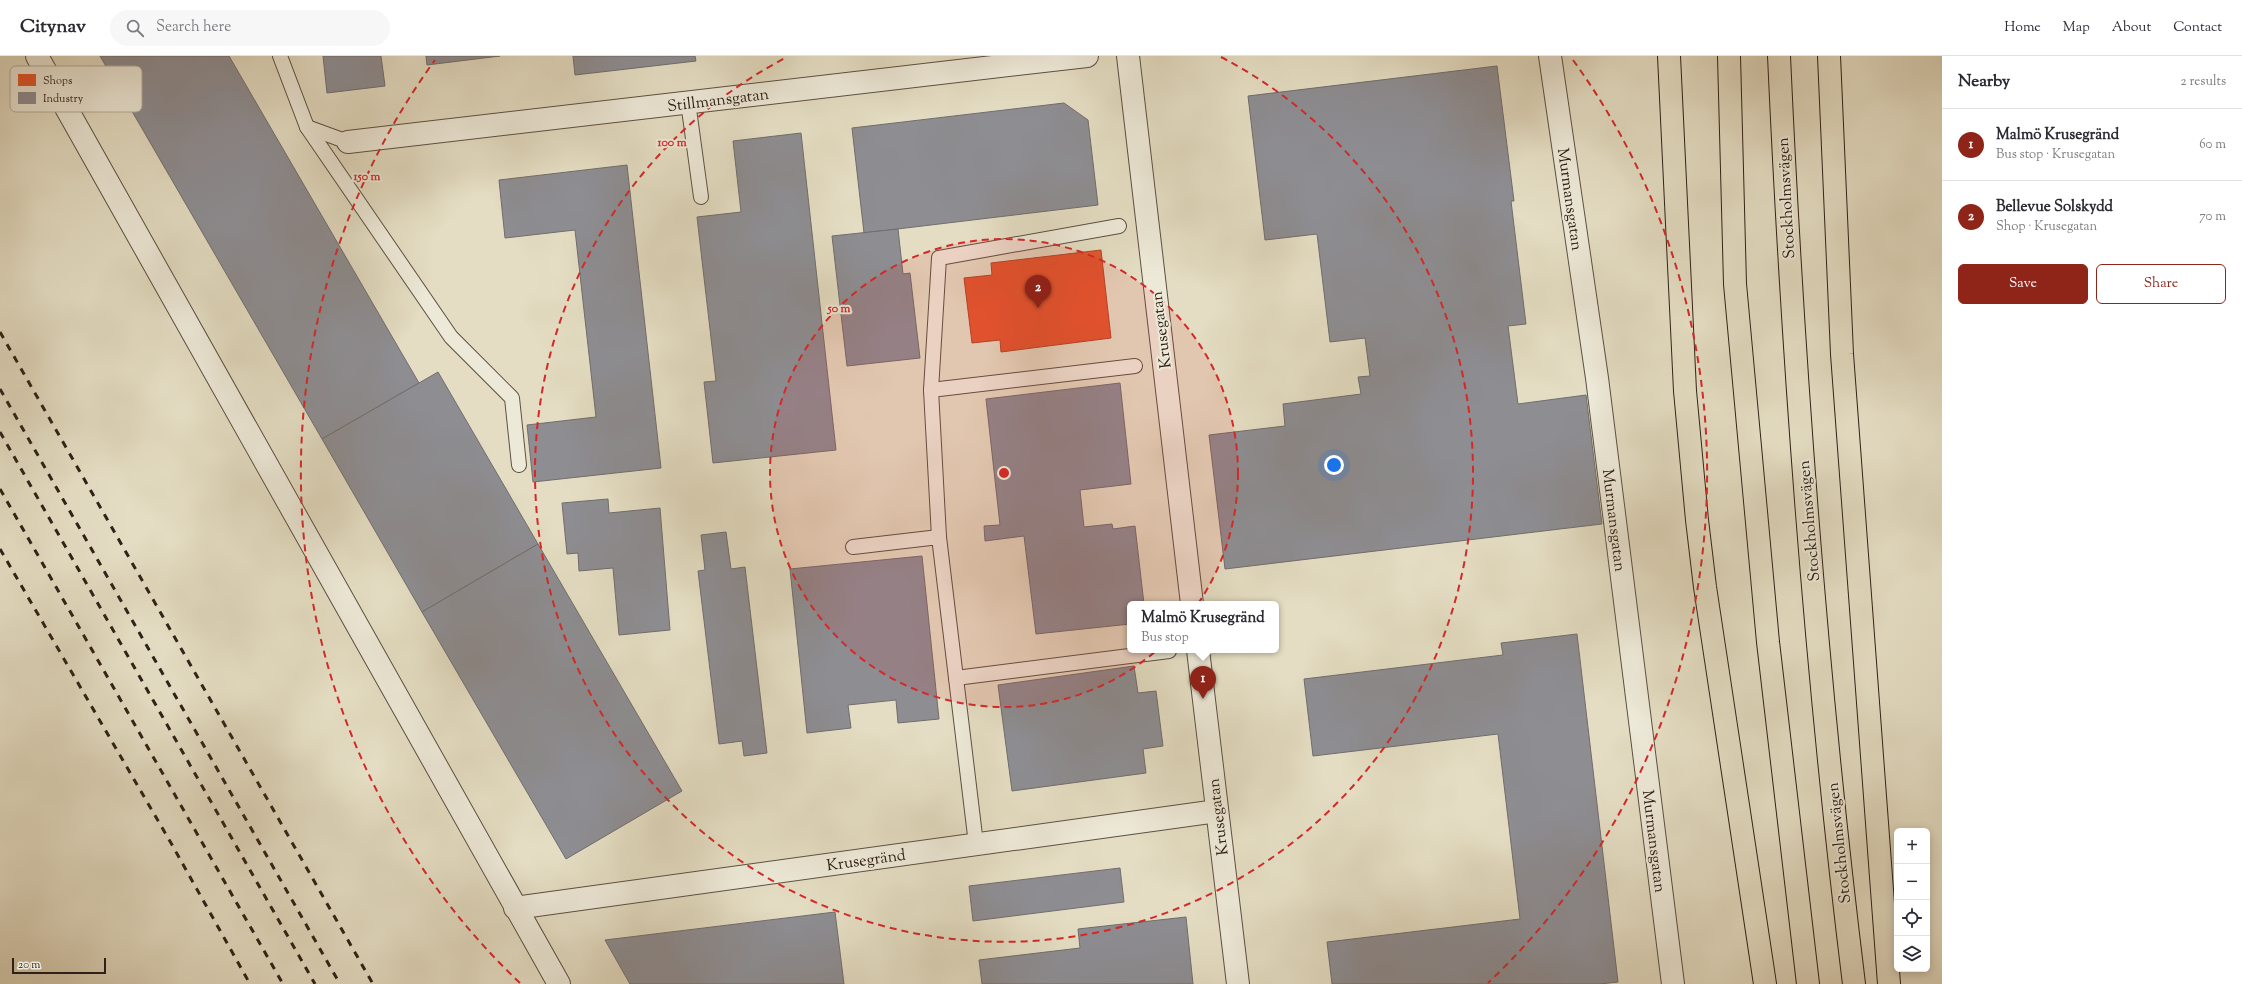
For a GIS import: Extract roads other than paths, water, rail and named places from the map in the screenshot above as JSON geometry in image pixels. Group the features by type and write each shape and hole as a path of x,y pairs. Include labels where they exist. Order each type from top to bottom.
{"highway":[{"path":"1669,56 1685,391 1697,520 1717,669 1765,984"},
{"name":"Stockholmsvägen","path":"1779,56 1788,261 1807,514 1833,814 1854,984"},
{"path":"1829,56 1842,354 1889,984"},
{"path":"1729,59 1735,284 1768,642 1808,984"}],"street":[{"path":"37,56 43,66"},
{"name":"Stillmansgatan","path":"348,142 1087,56"},
{"name":"Krusegatan","path":"1128,56 1192,601"},
{"name":"Murmansgatan","path":"1550,56 1597,378 1671,984"},
{"path":"68,112 559,984"},
{"name":"Krusegatan","path":"1198,653 1238,984"},
{"name":"Krusegränd","path":"515,908 1217,811"}],"lane":[{"path":"280,56 307,127 451,337 512,398 519,465"},
{"path":"688,102 701,197"},
{"path":"307,127 348,142"},
{"path":"976,844 939,537 931,390 939,258 1119,226"},
{"path":"931,390 1135,366"},
{"path":"853,547 939,537"},
{"path":"956,678 1153,653"}],"railway":[{"path":"0,332 373,984"},
{"path":"0,389 340,984"},
{"path":"0,432 315,984"},
{"path":"0,489 283,984"},
{"path":"0,549 171,843 250,984"}],"place":[{"name":"Bellevue Solskydd","path":"1038,308"},
{"name":"Malmö Krusegränd","path":"1203,699"}]}
